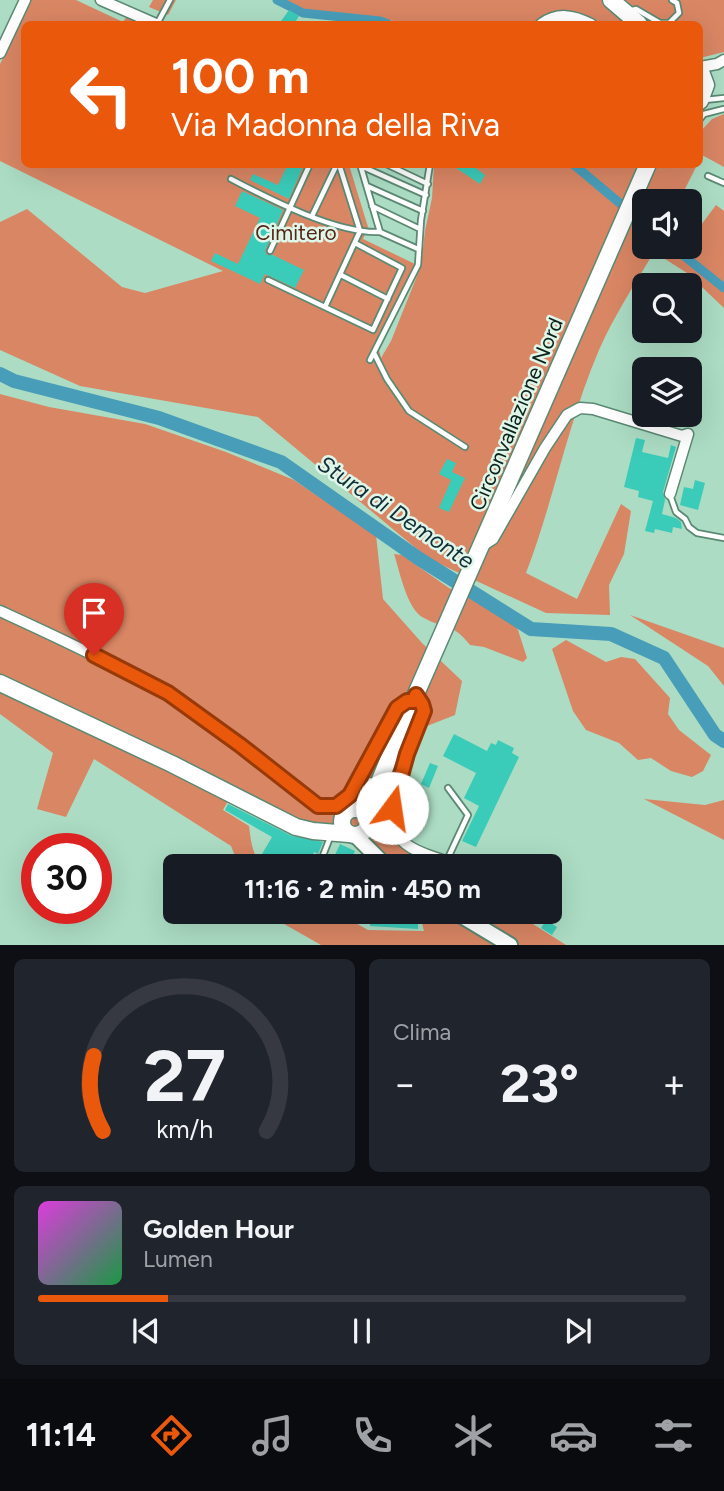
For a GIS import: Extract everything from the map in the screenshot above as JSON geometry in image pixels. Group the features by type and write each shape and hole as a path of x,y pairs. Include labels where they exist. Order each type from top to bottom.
{"main road":[{"path":"611,0 633,19"},
{"name":"Circonvallazione Nord","path":"351,825 433,658 646,168"},
{"path":"0,683 272,814 314,824 351,825 376,854"},
{"path":"475,924 510,945"}],"street":[{"path":"0,54 26,0"},
{"path":"101,0 149,21"},
{"path":"547,21 567,15 585,21"},
{"path":"703,67 721,62"},
{"path":"703,100 721,62"},
{"path":"482,546 493,539 567,415 580,408 593,408 682,436 688,434 670,494"},
{"path":"0,611 168,693 318,806 336,806 350,795 397,708 415,698 422,704 424,711 396,791 392,818 399,837 424,854"}],"lane":[{"path":"158,21 170,0"},
{"path":"671,21 679,13 677,3 672,0"},
{"path":"633,19 636,9 657,21"},
{"path":"703,102 724,98"},
{"path":"703,102 724,109"},
{"path":"270,251 308,168"},
{"path":"312,216 336,168"},
{"path":"325,307 360,231 339,168"},
{"path":"361,168 380,232"},
{"path":"367,168 426,195"},
{"path":"394,168 428,184"},
{"path":"370,360 418,265 420,229 430,168"},
{"path":"708,176 724,183"},
{"path":"230,179 289,209 360,231 380,232 418,249"},
{"path":"366,186 423,211"},
{"path":"371,205 420,229"},
{"path":"268,280 373,330 402,268 355,243"},
{"path":"341,275 388,299"},
{"path":"374,353 387,379 410,411 465,447"},
{"path":"670,494 676,512 685,519 689,527 697,533 724,538"},
{"path":"448,788 468,815 454,854"},
{"path":"326,854 351,825"}],"green space":[{"name":"Cimitero","path":"31,0 76,0 121,21 21,21 21,168 350,168 368,227 363,239 415,264 377,342 381,358 391,341 421,266 434,168 696,168 685,189 632,189 632,259 650,259 641,273 632,273 632,288 611,325 588,377 526,573 577,599 621,504 631,511 624,554 609,585 610,615 546,613 429,559 258,417 80,386 0,350 0,222 27,209 122,287 145,293 223,271 0,161 0,64"},
{"path":"153,0 176,0 168,15 149,7"},
{"path":"281,0 724,0 724,52 703,57 703,21 394,21 301,11"},
{"path":"127,16 138,21 124,21"},
{"path":"724,114 724,167 703,156 703,129 712,119"},
{"path":"716,205 724,211 724,308 702,287 702,273 687,273 665,259 702,259 702,224"},
{"path":"0,394 49,407 145,424 226,452 294,480 376,535 383,599 422,643 462,681 455,715 427,726 388,819 393,833 428,854 367,854 359,844 346,837 229,799 223,810 249,826 256,854 234,854 231,846 94,759 66,817 37,809 53,753 0,714"},
{"path":"394,554 402,555 449,588 511,620 518,630 527,658 523,662 484,647 470,645 453,630 418,614 405,590"},
{"path":"630,615 724,648 724,686 708,666"},
{"path":"566,640 606,662 621,657 635,659 670,698 668,714 679,730 711,755 703,771 692,777 671,771 651,758 638,760 619,743 586,730 573,711 552,649"},
{"path":"644,799 705,805 724,800 724,840"},
{"path":"284,924 357,924 368,930 424,931 422,924 533,924 566,945 321,945"}],"building":[{"path":"289,10 299,16 296,21 281,21"},
{"path":"286,168 302,168 289,199 250,180 253,174 278,185"},
{"path":"456,168 475,168 485,175 480,184"},
{"path":"242,191 283,210 265,251 267,255 273,255 304,270 295,288 265,274 260,284 211,261 215,253 238,264 260,218 235,206"},
{"path":"636,438 645,440 642,452 668,458 671,445 676,447 663,492 665,500 662,514 676,518 681,522 682,529 673,527 672,533 655,529 654,533 645,531 653,501 638,497 639,491 624,487"},
{"path":"447,459 456,463 452,472 465,478 449,512 439,508 451,480 439,474"},
{"path":"695,480 705,483 698,510 680,505 684,487 693,489"},
{"path":"454,734 487,751 491,743 496,745 498,740 514,748 512,753 519,757 476,847 462,841 479,806 464,798 476,773 443,756"},
{"path":"430,763 438,766 429,788 421,784"},
{"path":"228,804 292,836 323,842 318,854 262,854 272,837 225,810"},
{"path":"340,844 355,851 354,854 335,854"},
{"path":"418,924 418,929 370,926"},
{"path":"544,924 557,927 552,935 541,928"}],"waterway":[{"path":"277,0 303,13 380,21"},
{"path":"578,168 622,205"},
{"path":"688,259 724,288"},
{"name":"Stura di Demonte","path":"0,374 14,381 159,418 281,462 418,558 531,629 611,634 664,658 715,735 724,741"}],"route":[{"path":"94,655 168,693 318,806 336,806 350,795 397,708 407,701 414,701 416,695 424,711 407,754 392,808"}]}
